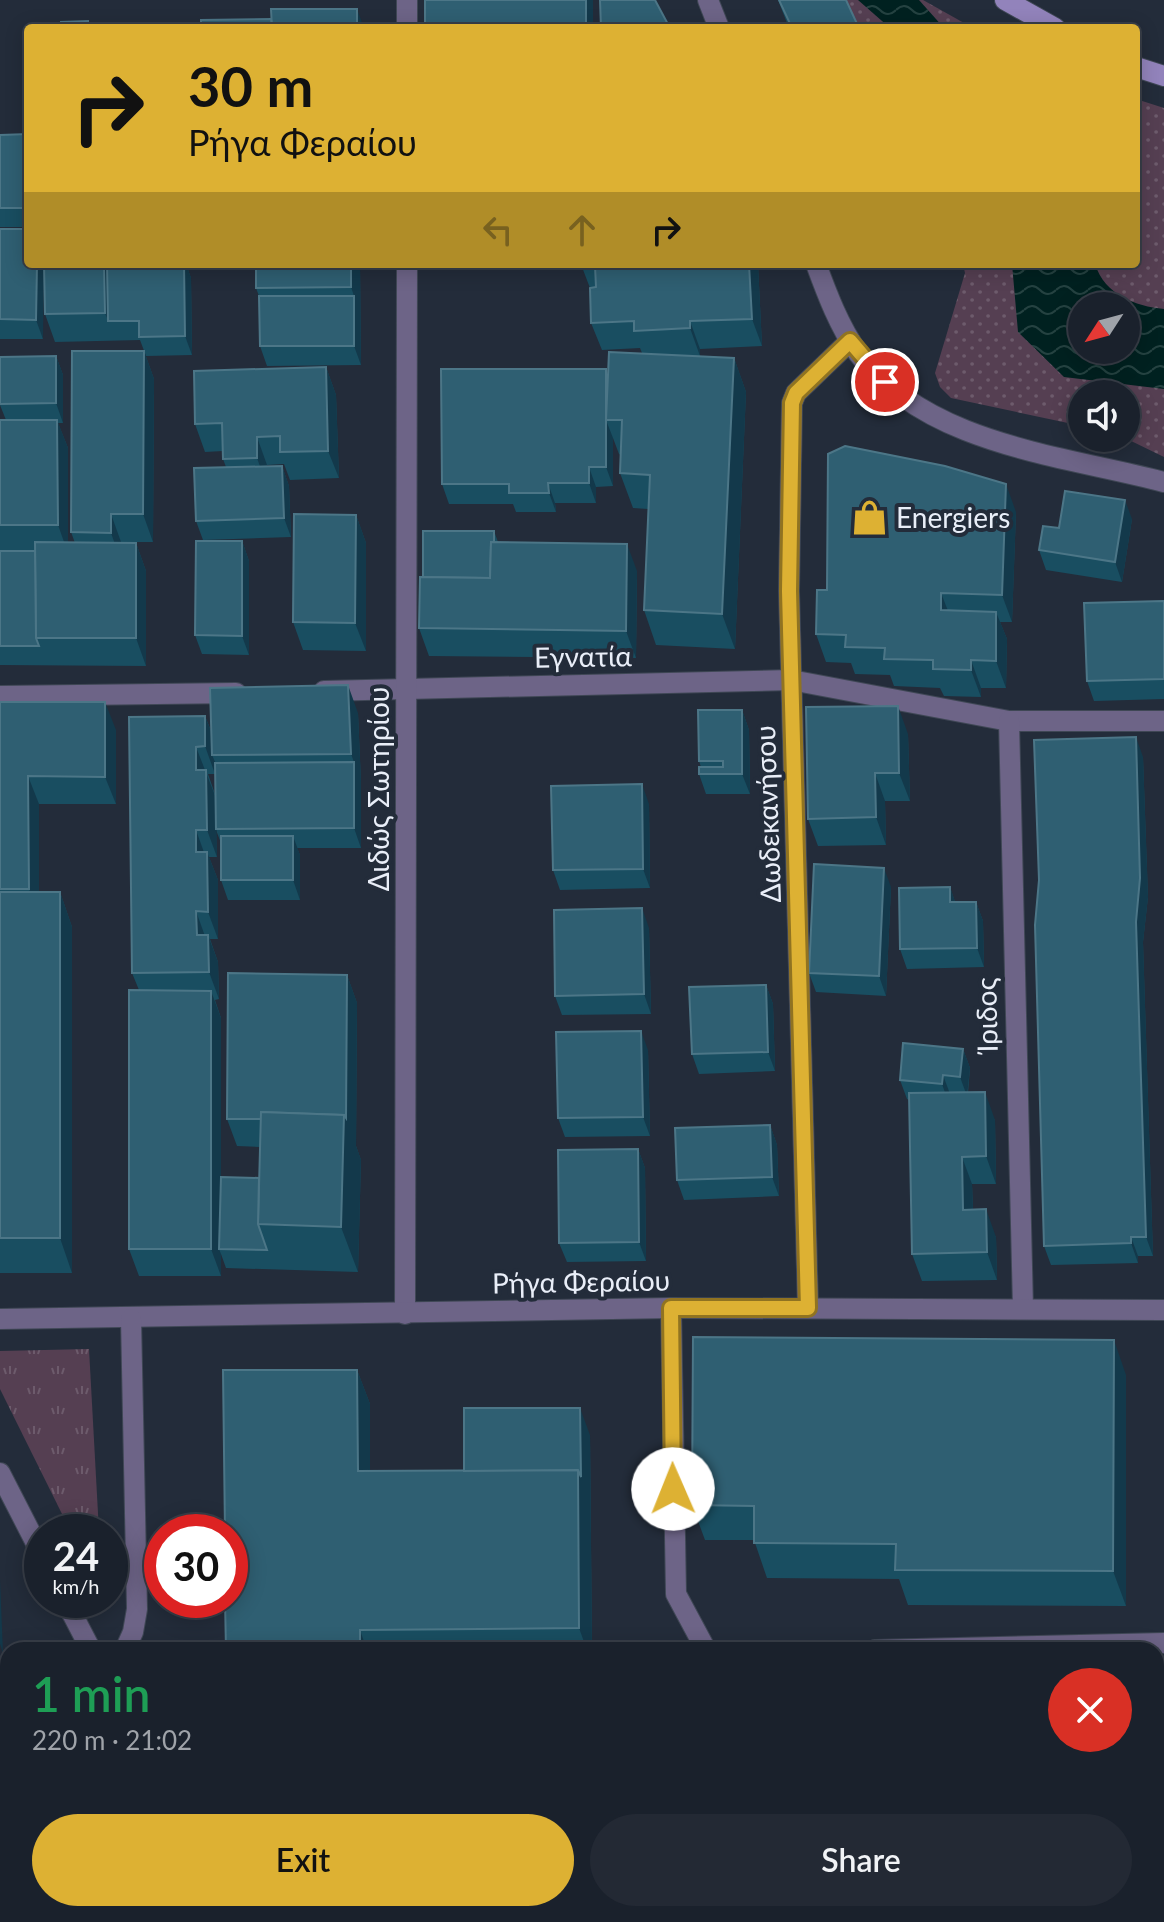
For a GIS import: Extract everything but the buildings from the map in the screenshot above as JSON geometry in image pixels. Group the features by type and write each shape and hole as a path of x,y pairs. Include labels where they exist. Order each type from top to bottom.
{"main road":[{"path":"1005,0 1048,24"},
{"path":"1140,68 1164,76"}],"street":[{"path":"407,0 407,24"},
{"path":"708,0 717,24"},
{"name":"Διδώς Σωτηρίου","path":"405,1314 407,268"},
{"path":"818,268 850,341 885,382 949,421 1032,451 1164,482"},
{"name":"Δωδεκανήσου","path":"808,1308 791,680 792,403 796,393 850,341"},
{"name":"Εγνατία","path":"300,692 791,680 1009,721 1164,721"},
{"path":"0,696 253,693"},
{"name":"Ίριδος","path":"1009,721 1023,1308"},
{"path":"671,1308 676,1594 702,1642"},
{"name":"Ρήγα Φεραίου","path":"0,1319 671,1308 1164,1310"},
{"path":"129,1642 137,1609 131,1319"},
{"path":"0,1473 24,1520"},
{"path":"74,1618 87,1642"}],"green space":[{"path":"843,0 923,0 966,24 858,24"},
{"path":"1140,100 1164,108 1164,457 1140,445 1140,380 1068,380 1068,423 951,398 940,387 935,373 964,268 1140,268"},
{"path":"89,1349 98,1514 62,1514 0,1389 0,1351"}],"water":[{"path":"858,0 919,0 940,24 885,24"},
{"path":"1012,268 1097,268 1106,284 1115,292 1068,292 1068,364 1140,364 1140,304 1164,309 1164,389 1140,386 1140,380 1064,377 1018,332"}],"place":[{"name":"Energiers","path":"870,518"}],"route":[{"path":"673,1489 671,1308 808,1308 789,591 792,403 796,393 850,341 885,382"}]}
